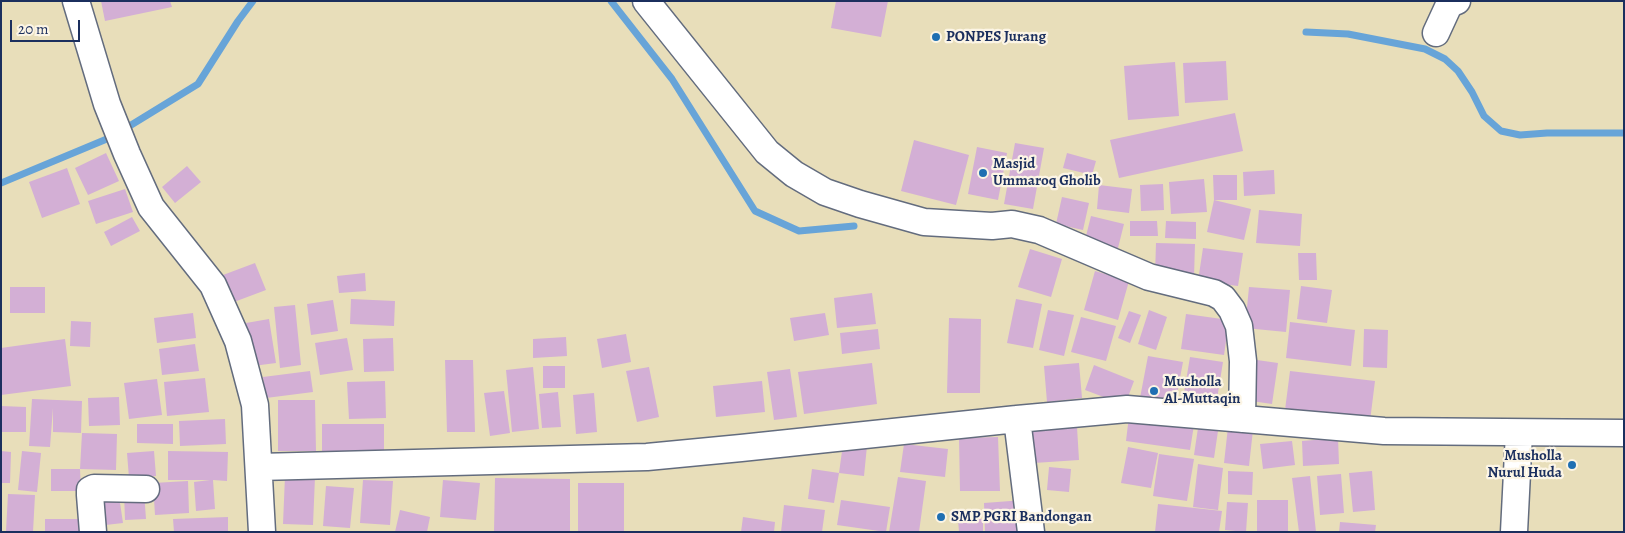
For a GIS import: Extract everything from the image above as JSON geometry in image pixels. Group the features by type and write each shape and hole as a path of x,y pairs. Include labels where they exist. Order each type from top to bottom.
{"street":[{"path":"76,1 107,104 150,207 213,285 238,341 255,405 262,532"},
{"path":"646,1 767,152 794,174 825,192 924,222 992,226 1012,224 1039,230 1082,250 1149,276 1223,298 1232,310 1239,326 1243,361 1242,419"},
{"path":"1436,33 1448,7 1457,1"},
{"path":"259,467 647,457 1017,418 1127,409 1384,431 1624,433"},
{"path":"1017,418 1031,532"},
{"path":"1514,532 1519,433"},
{"path":"93,532 90,490 94,488 146,489"}],"building":[{"path":"101,1 170,1 172,7 105,21"},
{"path":"836,1 888,1 881,37 831,28"},
{"path":"1226,61 1228,100 1185,103 1183,63"},
{"path":"1175,62 1179,116 1128,120 1124,66"},
{"path":"1235,113 1243,151 1119,178 1110,140"},
{"path":"914,140 969,155 956,205 901,191"},
{"path":"1015,143 1044,148 1033,209 1004,204"},
{"path":"977,147 1007,153 998,200 968,194"},
{"path":"106,153 119,181 88,195 75,168"},
{"path":"1067,153 1096,161 1092,175 1063,168"},
{"path":"187,166 201,182 175,203 162,187"},
{"path":"67,168 80,204 42,218 29,182"},
{"path":"1274,170 1275,194 1244,196 1243,172"},
{"path":"1213,175 1237,175 1237,200 1214,200"},
{"path":"1204,179 1207,212 1171,214 1169,182"},
{"path":"1163,184 1164,210 1141,211 1140,185"},
{"path":"1099,185 1132,189 1129,213 1097,209"},
{"path":"125,189 133,212 96,224 88,201"},
{"path":"1062,197 1089,203 1083,230 1056,224"},
{"path":"1214,200 1251,209 1244,240 1207,232"},
{"path":"1259,210 1302,214 1300,246 1256,243"},
{"path":"1091,216 1124,224 1116,256 1083,248"},
{"path":"132,217 140,231 111,246 104,232"},
{"path":"1130,221 1157,221 1158,236 1130,236"},
{"path":"1166,221 1196,222 1196,239 1165,238"},
{"path":"1156,243 1195,244 1194,277 1155,276"},
{"path":"1203,248 1243,253 1238,286 1198,281"},
{"path":"1030,249 1062,259 1051,297 1018,287"},
{"path":"1298,253 1316,253 1317,280 1299,280"},
{"path":"255,263 266,290 234,302 223,275"},
{"path":"1095,271 1129,281 1118,320 1084,310"},
{"path":"365,273 366,291 339,293 337,276"},
{"path":"1301,286 1332,290 1327,323 1297,319"},
{"path":"10,287 45,287 45,313 10,313"},
{"path":"1249,287 1290,290 1286,332 1245,328"},
{"path":"872,293 876,324 837,328 834,298"},
{"path":"351,299 395,301 394,326 350,324"},
{"path":"1016,299 1042,304 1033,348 1007,343"},
{"path":"333,300 338,331 311,335 307,304"},
{"path":"295,305 301,365 280,368 274,307"},
{"path":"1048,310 1074,315 1064,356 1039,350"},
{"path":"1149,310 1167,317 1156,350 1138,344"},
{"path":"1129,311 1141,315 1130,343 1118,338"},
{"path":"193,313 196,338 157,343 154,318"},
{"path":"825,313 829,335 794,341 790,318"},
{"path":"1186,314 1229,320 1224,355 1181,349"},
{"path":"1081,317 1116,326 1106,361 1071,352"},
{"path":"949,318 981,319 980,393 947,393"},
{"path":"269,319 276,363 253,366 246,323"},
{"path":"71,321 91,322 90,347 70,346"},
{"path":"1290,322 1355,330 1351,366 1286,358"},
{"path":"878,329 880,349 842,354 840,333"},
{"path":"1364,329 1388,330 1387,368 1363,367"},
{"path":"626,334 631,362 602,368 597,339"},
{"path":"566,337 567,356 533,358 533,339"},
{"path":"347,338 353,370 320,375 315,343"},
{"path":"393,338 394,371 364,372 363,339"},
{"path":"65,339 71,386 1,395 1,348"},
{"path":"195,344 199,371 162,375 159,349"},
{"path":"1148,356 1183,362 1175,404 1140,398"},
{"path":"1190,357 1223,362 1216,405 1183,399"},
{"path":"445,360 473,360 475,432 447,432"},
{"path":"1257,360 1278,363 1272,404 1251,401"},
{"path":"872,363 877,404 804,414 798,372"},
{"path":"1079,363 1082,398 1047,402 1044,366"},
{"path":"1094,365 1134,381 1125,405 1085,390"},
{"path":"543,366 565,366 565,388 543,388"},
{"path":"533,367 539,429 512,432 506,370"},
{"path":"649,367 659,417 637,422 626,371"},
{"path":"790,369 797,417 774,420 767,372"},
{"path":"310,371 313,392 266,398 263,377"},
{"path":"1290,371 1375,381 1370,421 1285,410"},
{"path":"205,378 209,412 167,416 164,382"},
{"path":"157,379 162,415 129,419 124,383"},
{"path":"385,381 386,418 349,419 347,382"},
{"path":"762,381 765,412 716,417 713,386"},
{"path":"504,391 510,433 490,436 484,393"},
{"path":"558,392 561,427 542,428 539,394"},
{"path":"594,393 597,432 576,434 573,395"},
{"path":"119,397 120,425 89,426 88,398"},
{"path":"32,399 82,401 81,433 53,432 53,408 50,447 29,446"},
{"path":"278,400 315,400 316,451 278,451"},
{"path":"1,406 26,407 26,432 1,432"},
{"path":"1129,416 1194,425 1190,450 1126,441"},
{"path":"225,419 226,444 180,446 179,421"},
{"path":"137,424 173,424 173,444 137,443"},
{"path":"322,424 384,424 384,452 322,452"},
{"path":"1077,427 1079,460 1034,463 1032,430"},
{"path":"1228,427 1253,430 1249,466 1224,463"},
{"path":"1198,428 1218,431 1214,458 1194,455"},
{"path":"82,433 117,434 116,470 80,469"},
{"path":"998,437 1000,491 960,491 959,438"},
{"path":"1338,438 1339,464 1303,466 1302,441"},
{"path":"1292,441 1295,465 1263,469 1260,444"},
{"path":"843,444 867,446 864,476 839,473"},
{"path":"904,444 948,449 945,477 900,472"},
{"path":"1128,447 1158,453 1151,488 1121,483"},
{"path":"1,451 11,452 10,483 1,483"},
{"path":"22,451 41,453 37,492 18,490"},
{"path":"154,451 156,476 129,478 127,453"},
{"path":"168,451 228,452 227,481 213,480 215,509 196,511 194,482 210,480 168,480"},
{"path":"1159,454 1194,459 1187,501 1153,496"},
{"path":"1198,464 1223,468 1218,510 1193,507"},
{"path":"1049,467 1071,469 1069,492 1047,490"},
{"path":"51,469 80,469 81,491 51,491"},
{"path":"812,469 839,473 834,503 808,499"},
{"path":"1228,471 1253,472 1252,495 1228,494"},
{"path":"1372,471 1375,510 1353,512 1349,473"},
{"path":"1341,474 1344,513 1320,515 1317,476"},
{"path":"285,476 315,477 313,525 283,524"},
{"path":"1310,476 1316,532 1299,532 1292,478"},
{"path":"898,477 926,481 919,532 889,532"},
{"path":"495,478 570,479 570,532 494,532"},
{"path":"363,480 393,481 390,525 360,523"},
{"path":"443,480 480,483 476,520 440,517"},
{"path":"188,481 189,513 155,515 153,483"},
{"path":"578,483 624,483 624,532 578,532"},
{"path":"326,486 354,488 350,528 323,526"},
{"path":"144,492 146,519 125,520 124,493"},
{"path":"8,494 35,495 33,532 6,531"},
{"path":"119,496 123,523 97,526 94,499"},
{"path":"841,500 890,507 886,532 837,525"},
{"path":"1024,500 1025,532 985,532 984,503"},
{"path":"1257,500 1288,500 1288,531 1257,531"},
{"path":"1227,502 1248,503 1246,532 1225,530"},
{"path":"1158,504 1222,511 1219,532 1155,532"},
{"path":"784,505 825,510 822,532 781,532"},
{"path":"400,510 430,517 427,532 395,532"},
{"path":"228,517 228,532 174,532 173,519"},
{"path":"743,517 775,522 774,532 741,532"},
{"path":"45,519 82,519 82,532 45,532"},
{"path":"958,519 983,519 983,532 959,532"},
{"path":"1340,522 1376,525 1375,532 1339,532"}],"waterway":[{"path":"123,130 198,84 253,1"},
{"path":"611,1 672,79 755,211 799,231 854,226"},
{"path":"1306,32 1348,34 1425,49 1445,59 1458,71 1472,92 1484,116 1501,131 1520,135 1624,133"},
{"path":"1,183 114,136"}],"place":[{"name":"PONPES Jurang","path":"936,37"},
{"name":"Masjid Ummaroq Gholib","path":"983,173"},
{"name":"Musholla Al-Muttaqin","path":"1154,391"},
{"name":"Musholla Nurul Huda","path":"1572,465"},
{"name":"SMP PGRI Bandongan","path":"941,517"}]}
